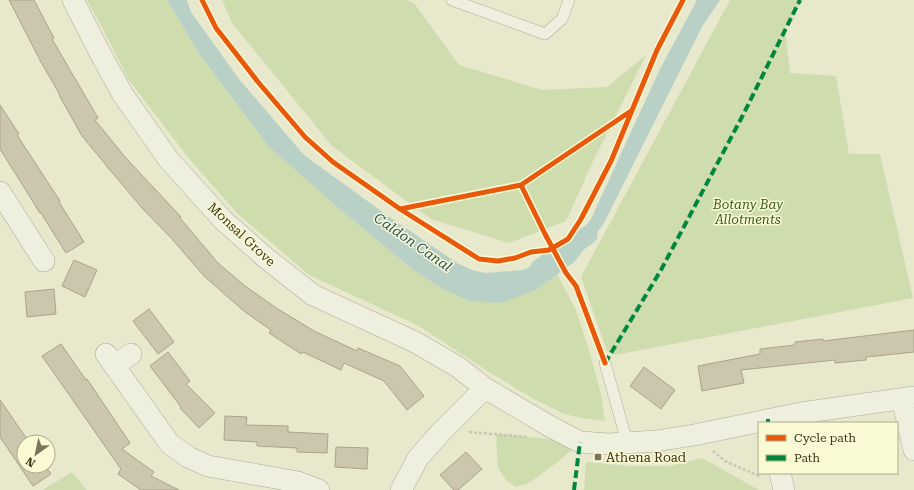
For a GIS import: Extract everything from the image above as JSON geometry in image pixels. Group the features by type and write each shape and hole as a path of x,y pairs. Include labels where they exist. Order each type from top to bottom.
{"street":[{"name":"Monsal Grove","path":"74,0 123,96 169,160 224,220 266,259 313,295 415,342 458,367 485,388 551,427 580,442 609,444 656,441 694,435 801,413 908,398"},
{"path":"0,192 32,254"},
{"path":"117,358 169,443 188,457 208,466 298,482 319,490"},
{"path":"400,490 418,458 442,431 485,388"},
{"path":"908,398 914,450"}],"lane":[{"path":"452,0 545,34 562,19 569,0"},
{"path":"605,363 627,442"}],"path":[{"path":"442,431 531,437"},
{"path":"694,435 726,461 782,484"}],"green space":[{"path":"87,0 167,0 200,55 269,147 336,206 411,268 537,289 557,274 576,310 601,394 605,421 564,414 534,399 489,372 419,326 309,275 239,215 191,161 128,79"},
{"path":"222,0 407,0 414,3 459,65 542,90 607,87 646,55 594,159 566,221 509,243 431,219 332,146 232,23"},
{"name":"Botany Bay Allotments","path":"730,0 803,0 785,28 790,73 836,76 849,154 880,154 913,298 615,355 607,351 581,277"},
{"path":"496,434 580,442 559,461 533,480 516,487 506,480 498,468"},
{"path":"702,458 759,490 584,490 586,462 628,466 670,466"},
{"path":"72,472 87,490 43,490"}],"water":[{"path":"167,0 187,0 191,12 239,79 304,155 388,216 457,263 472,270 485,273 523,270 566,252 591,219 660,69 697,0 720,0 702,27 603,225 574,262 537,289 502,303 469,301 441,288 411,268 336,206 269,147 200,55"}],"building":[{"path":"9,0 34,0 54,38 52,39 98,118 95,120 125,157 181,217 180,218 218,263 245,286 278,309 314,331 357,351 358,348 400,366 424,396 407,410 384,381 344,363 341,370 303,352 301,354 269,333 271,330 245,312 204,276 172,239 142,208 82,136"},
{"path":"0,105 84,242 66,253 0,149"},
{"path":"74,260 97,270 85,297 62,286"},
{"path":"54,289 56,314 27,317 25,292"},
{"path":"149,309 174,342 158,354 133,321"},
{"path":"914,330 914,352 866,357 866,360 835,363 835,360 741,370 744,383 702,391 698,366 760,354 760,349 795,345 795,342 823,339 823,341"},
{"path":"61,344 86,380 87,379 130,443 122,449 154,472 151,476 179,490 141,490 118,474 121,469 42,356"},
{"path":"168,352 190,381 186,384 215,413 199,428 180,408 181,407 150,366"},
{"path":"644,367 675,390 661,409 630,386"},
{"path":"0,400 23,434 16,434 16,461 0,437"},
{"path":"225,416 247,417 246,425 288,426 288,432 328,434 327,453 297,452 297,448 257,446 257,442 224,440"},
{"path":"336,447 368,448 367,469 335,467"},
{"path":"466,452 482,469 458,490 454,490 440,475"},
{"path":"25,474 51,474 33,486"}],"waterway":[{"name":"Caldon Canal","path":"539,269 588,235"}],"marked path":[{"path":"605,363 661,270 743,115 800,0"},
{"path":"574,490 580,442"}],"cycle path":[{"path":"202,0 216,28 258,82 305,137 333,162 400,209 479,259 498,261 515,258 531,252 549,250 568,239 581,219 611,161 657,50 683,0"},
{"path":"400,209 521,185 631,111"},
{"path":"521,185 566,273 576,286 605,363"}],"place":[{"name":"Athena Road","path":"598,457"}]}
